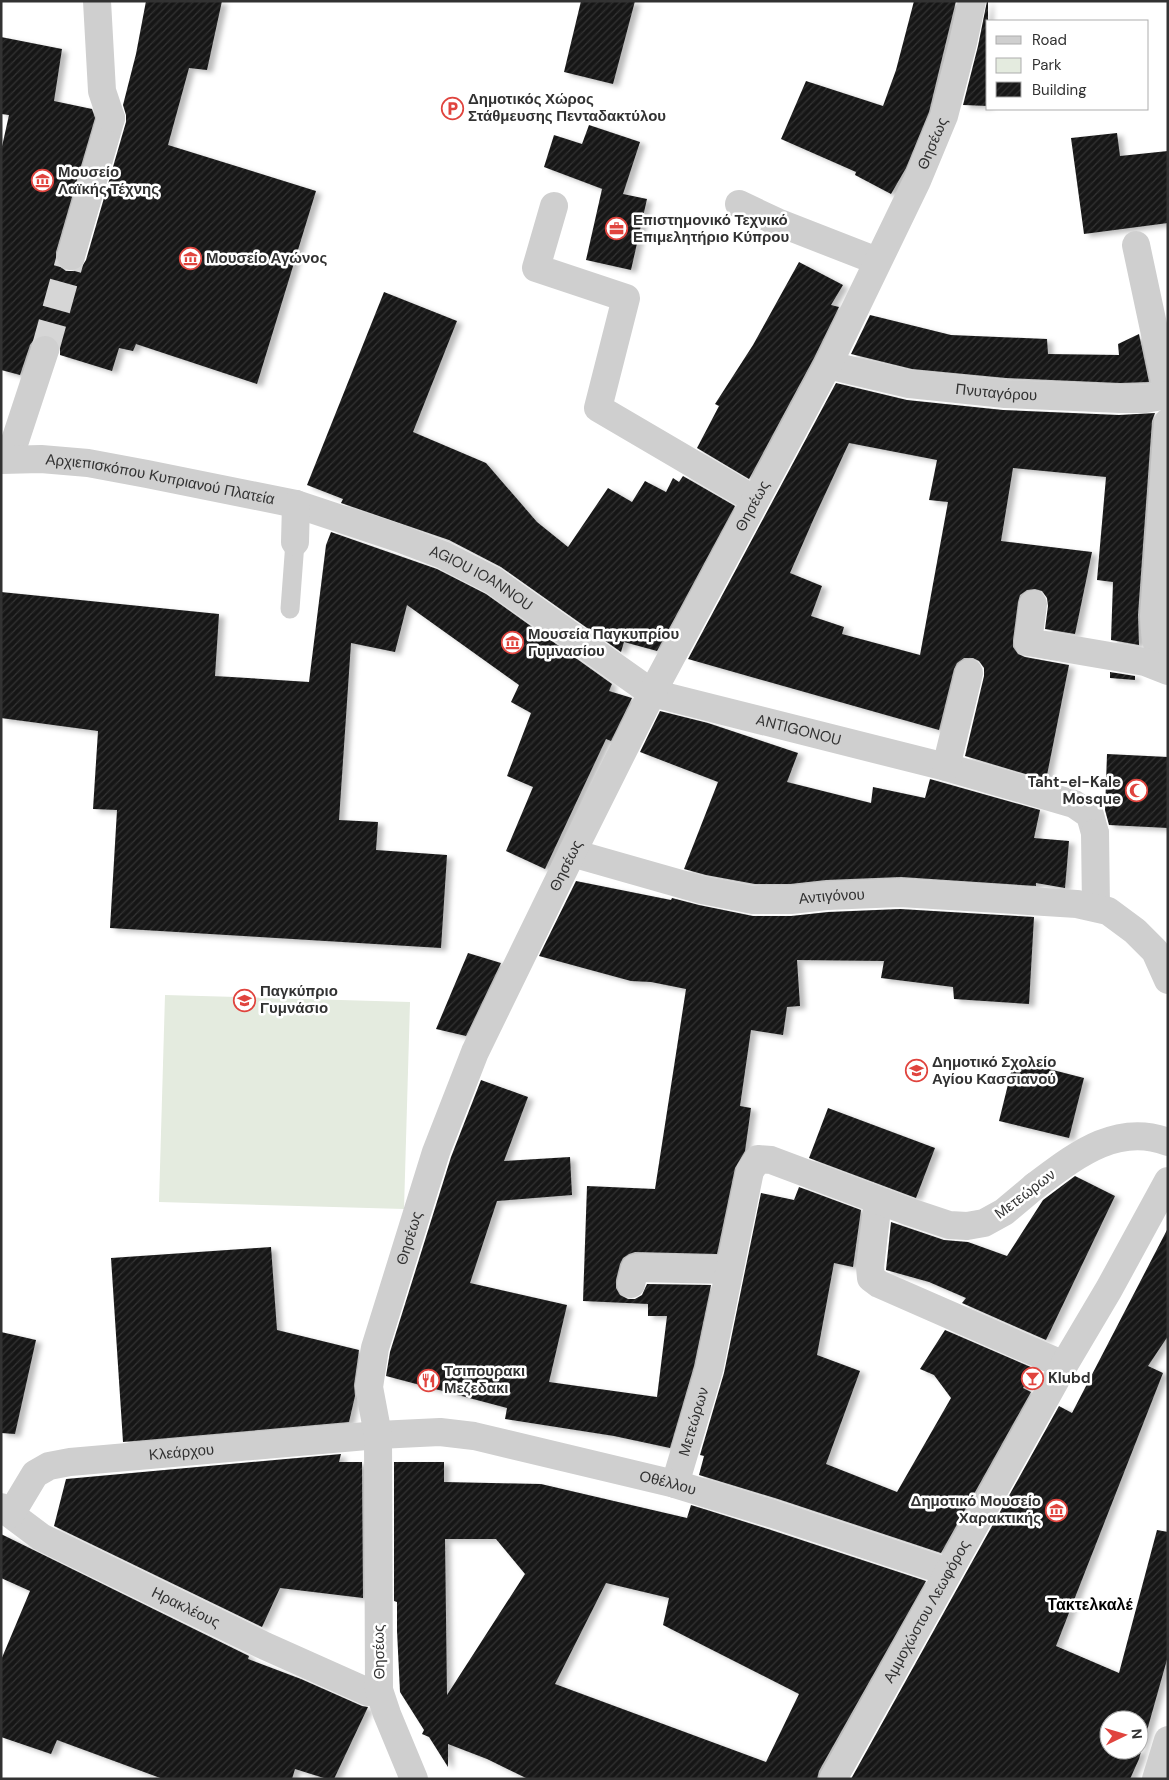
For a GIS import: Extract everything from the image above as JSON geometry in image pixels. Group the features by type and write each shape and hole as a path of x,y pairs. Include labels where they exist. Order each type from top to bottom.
{"street":[{"path":"71,256 111,118 102,91 97,1"},
{"name":"Θησέως","path":"414,1779 379,1690 378,1435 368,1387 375,1348 436,1152 475,1052 572,853 652,693 828,365 917,181 944,116 972,1"},
{"path":"739,204 777,222 877,261"},
{"path":"554,206 536,268 626,298 598,408 755,500"},
{"path":"1136,245 1168,395"},
{"path":"5,459 45,350"},
{"name":"Πνυταγόρου","path":"828,365 909,384 1005,394 1120,399 1145,399 1168,395"},
{"path":"1168,422 1161,616 1155,635 1159,655 1168,670"},
{"name":"Αρχιεπισκόπου Κυπριανού Πλατεία","path":"5,459 41,459 88,463 307,508"},
{"path":"295,542 307,508"},
{"name":"AGIOU IOANNOU","path":"307,508 443,555 494,581 652,693"},
{"path":"1033,604 1028,642 1145,662 1168,670"},
{"path":"946,767 969,673"},
{"name":"ANTIGONOU","path":"652,693 946,767 1074,804 1090,815 1094,833 1096,907"},
{"name":"Αντιγόνου","path":"572,853 707,891 753,900 791,900 828,896 900,893 1078,904 1096,907 1108,911 1161,947 1168,980"},
{"name":"Μετεώρων","path":"675,1484 709,1370 750,1171 758,1159 771,1160 878,1201 949,1224 967,1226 984,1223 1004,1212 1035,1186 1078,1155 1105,1142 1133,1135 1148,1136 1168,1142"},
{"name":"Αμμοχώστου Λεωφόρος","path":"833,1779 1168,1181"},
{"path":"878,1201 870,1278 879,1284 1064,1365"},
{"path":"631,1284 635,1268 730,1270"},
{"name":"Οθέλλου","path":"378,1435 440,1432 474,1436 675,1484 773,1514 948,1572"},
{"name":"Κλεάρχου","path":"6,1511 35,1474 49,1466 70,1462 378,1435"},
{"name":"Ηρακλέους","path":"6,1511 41,1537 265,1646 368,1692 379,1690"},
{"path":"1156,1779 1168,1740"}],"lane":[{"path":"290,609 295,542"}],"green space":[{"path":"165,995 410,1002 404,1209 159,1202"}],"building":[{"path":"146,1 222,1 207,70 189,68 168,145 316,191 257,384 136,344 133,351 119,348 112,371 60,355 60,347 57,340 50,335 42,335 35,338 30,345 20,375 1,370 1,151 9,115 1,114 1,37 62,49 54,101 92,109 95,118 56,252 59,266 66,271 74,271 81,268 86,260 126,122 123,105 136,54"},
{"path":"581,1 635,1 613,84 564,72"},
{"path":"914,1 956,1 929,112 906,168 891,194 855,175 856,172 781,139 806,81 883,106 896,70"},
{"path":"988,1 988,20 986,20 986,106 963,105"},
{"path":"589,125 640,142 623,194 647,199 631,270 586,260 602,189 605,190 544,167 554,135 582,144"},
{"path":"1117,133 1120,156 1168,151 1168,223 1084,234 1071,138"},
{"path":"799,262 843,285 831,305 839,307 749,479 697,448 719,406 715,404 753,345"},
{"path":"384,292 457,321 413,432 486,463 537,522 568,547 608,488 632,502 645,481 666,492 673,478 679,482 683,476 735,506 657,651 624,642 621,652 501,567 449,540 341,503 343,499 307,485"},
{"path":"870,315 951,335 1047,339 1048,354 1119,355 1118,344 1139,334 1149,382 1120,383 1006,378 912,369 851,354"},
{"path":"836,383 907,400 1003,410 1119,415 1155,413 1152,421 1138,615 1139,645 1111,640 1113,582 1097,580 1106,477 1013,468 1001,541 1092,552 1075,634 1045,629 1048,606 1047,598 1042,591 1035,589 1027,590 1020,595 1018,602 1013,647 1018,654 1069,665 1046,780 965,756 984,676 984,668 979,661 973,658 964,658 957,663 954,669 939,730 688,659","holes":["849,443 937,460 929,500 948,502 920,655 842,634 844,627 811,616 822,586 790,573"]},
{"path":"331,532 437,569 486,594 612,684 609,691 632,698 611,741 606,739 545,869 506,851 533,787 507,776 531,713 511,702 519,685 407,605 395,652 351,643 339,820 378,822 376,850 447,855 441,948 110,928 117,810 93,809 98,731 1,718 1,592 219,614 215,676 309,682 326,545"},
{"path":"1110,672 1135,676 1135,680 1110,678"},
{"path":"660,711 708,723 798,753 787,782 871,803 873,787 925,798 930,779 1040,810 1034,838 1069,841 1065,888 1036,883 1036,886 901,877 826,880 790,884 755,884 684,869 718,782 640,752"},
{"name":"Taht-el-Kale Mosque","path":"1107,754 1168,757 1168,828 1109,825 1105,810"},
{"path":"576,881 671,900 672,898 753,916 791,916 828,912 900,909 1034,917 1029,1004 954,999 953,987 881,978 884,961 797,960 800,1006 787,1007 783,1035 751,1030 740,1106 751,1108 745,1151 735,1168 717,1254 635,1252 623,1258 620,1264 616,1288 620,1295 628,1299 635,1299 642,1295 647,1284 711,1285 694,1366 670,1448 614,1436 505,1419 507,1408 386,1376 390,1352 451,1157 481,1080 528,1097 504,1161 570,1157 572,1195 497,1201 470,1283 567,1305 549,1382 657,1397 667,1316 648,1316 648,1304 583,1301 587,1186 655,1189 686,989 651,982 631,981 539,956"},
{"path":"468,953 501,963 466,1036 436,1029"},
{"path":"1014,1060 1084,1078 1069,1138 999,1121"},
{"path":"828,1108 935,1148 916,1198 809,1158"},
{"path":"1075,1176 1115,1196 1046,1340 962,1303 966,1298 929,1282 886,1270 891,1222 944,1240 968,1242 1007,1256 1043,1200"},
{"path":"799,1187 861,1210 853,1267 834,1263 817,1355 860,1371 826,1464 897,1492 951,1398 934,1375 920,1369 945,1330 1033,1368 1023,1388 1031,1392 941,1553 699,1475 704,1456 700,1455 724,1373 761,1193 794,1200"},
{"path":"1168,1228 1168,1336 1148,1366 1163,1373 1056,1646 1119,1673 1157,1530 1168,1532 1168,1656 1149,1723 1149,1710 1099,1710 1099,1760 1139,1760 1130,1779 851,1779 1059,1406 1072,1413"},
{"path":"271,1247 277,1330 359,1350 354,1385 355,1396 349,1422 123,1442 111,1258"},
{"path":"1,1332 36,1340 15,1434 1,1433"},
{"path":"341,1454 339,1462 362,1462 363,1598 280,1588 262,1627 54,1526 66,1479"},
{"path":"394,1462 444,1462 444,1482 541,1484 687,1518 691,1505 926,1581 819,1771 817,1779 528,1779 487,1759 448,1744 448,1767 429,1737 422,1734 424,1730 400,1692 397,1602 394,1601","holes":["445,1539 496,1539 525,1574 447,1695","606,1583 669,1598 663,1625 799,1694 766,1762 555,1684"]},
{"path":"1,1534 249,1656 248,1659 368,1707 334,1779 327,1779 295,1769 292,1779 163,1779 57,1740 51,1754 1,1737 1,1660 30,1591 1,1578"}],"tunnel":[{"path":"45,350 71,256"}],"place":[{"name":"Δημοτικός Χώρος Στάθμευσης Πενταδακτύλου","path":"452,108"},
{"name":"Μουσείο Λαϊκής Τέχνης","path":"42,181"},
{"name":"Επιστημονικό Τεχνικό Επιμελητήριο Κύπρου","path":"617,229"},
{"name":"Μουσείο Αγώνος","path":"190,258"},
{"name":"Μουσεία Παγκυπρίου Γυμνασίου","path":"512,643"},
{"name":"Taht-el-Kale Mosque","path":"1137,791"},
{"name":"Παγκύπριο Γυμνάσιο","path":"244,1000"},
{"name":"Δημοτικό Σχολείο Αγίου Κασσιανού","path":"916,1071"},
{"name":"Klubd","path":"1032,1378"},
{"name":"Τσιπουρακι Μεζεδακι","path":"428,1380"},
{"name":"Δημοτικό Μουσείο Χαρακτικής","path":"1057,1510"}],"district":[{"name":"Τακτελκαλέ","path":"1090,1604"}]}
